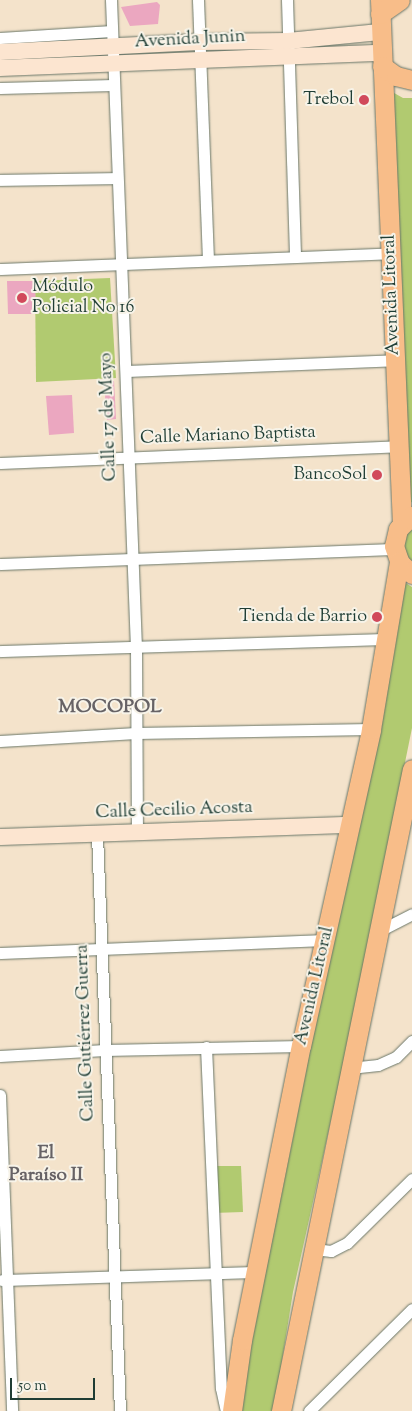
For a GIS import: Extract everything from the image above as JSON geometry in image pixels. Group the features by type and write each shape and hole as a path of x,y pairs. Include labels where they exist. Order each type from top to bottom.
{"main road":[{"path":"380,15 400,0"},
{"name":"Avenida Litoral","path":"232,1411 256,1272 301,1046 326,940 371,729 387,639 397,555 395,536 407,520 398,446 380,15"},
{"path":"382,59 396,76 412,80"},
{"path":"397,555 412,574"},
{"path":"281,1411 412,769"}],"street":[{"name":"Calle 17 de Mayo","path":"111,0 116,178 126,370 127,458 136,647 136,833"},
{"path":"198,0 208,260"},
{"path":"287,0 295,257"},
{"name":"Avenida Junin","path":"0,68 200,60 288,48 380,15"},
{"path":"0,38 111,39"},
{"name":"Avenida Junin","path":"0,52 111,39 288,48 382,59"},
{"path":"0,88 113,84"},
{"path":"0,180 116,178"},
{"path":"0,269 390,253"},
{"path":"126,370 395,360"},
{"name":"Calle Mariano Baptista","path":"0,463 398,446"},
{"path":"0,564 132,559 397,555"},
{"path":"0,651 387,639"},
{"path":"0,742 136,734 371,729"},
{"name":"Calle Cecilio Acosta","path":"0,838 350,825"},
{"name":"Calle Gutiérrez Guerra","path":"97,834 113,1276 120,1411"},
{"path":"379,931 412,914"},
{"path":"0,953 326,940"},
{"path":"350,1068 378,1064 396,1057 412,1041"},
{"path":"0,1056 104,1050 301,1046"},
{"path":"206,1047 222,1388 226,1411"},
{"path":"0,1095 4,1280 12,1411"},
{"path":"314,1249 331,1251 346,1243 412,1178"},
{"path":"4,1280 256,1272"},
{"path":"309,1411 412,1309"}],"green space":[{"path":"387,89 403,98 412,98 412,502 405,505"},
{"path":"110,278 116,378 36,382 35,281"},
{"path":"412,527 412,567 407,563 402,541"},
{"path":"404,582 412,587 412,728 346,1053 293,1292 274,1411 237,1411"},
{"path":"212,1166 241,1166 243,1212 213,1213"}],"building":[{"path":"157,2 160,5 158,24 130,26 121,7"},
{"name":"Módulo Policial No 16","path":"7,281 35,281 36,314 8,314"},
{"path":"114,381 116,419 107,420 104,382"},
{"path":"72,395 74,433 49,435 46,396"}],"place":[{"name":"Trebol","path":"364,100"},
{"name":"Módulo Policial No 16","path":"22,298"},
{"name":"BancoSol","path":"377,475"},
{"name":"Tienda de Barrio","path":"377,617"}],"district":[{"name":"MOCOPOL","path":"110,708"},
{"name":"El Paraíso II","path":"46,1165"}]}
